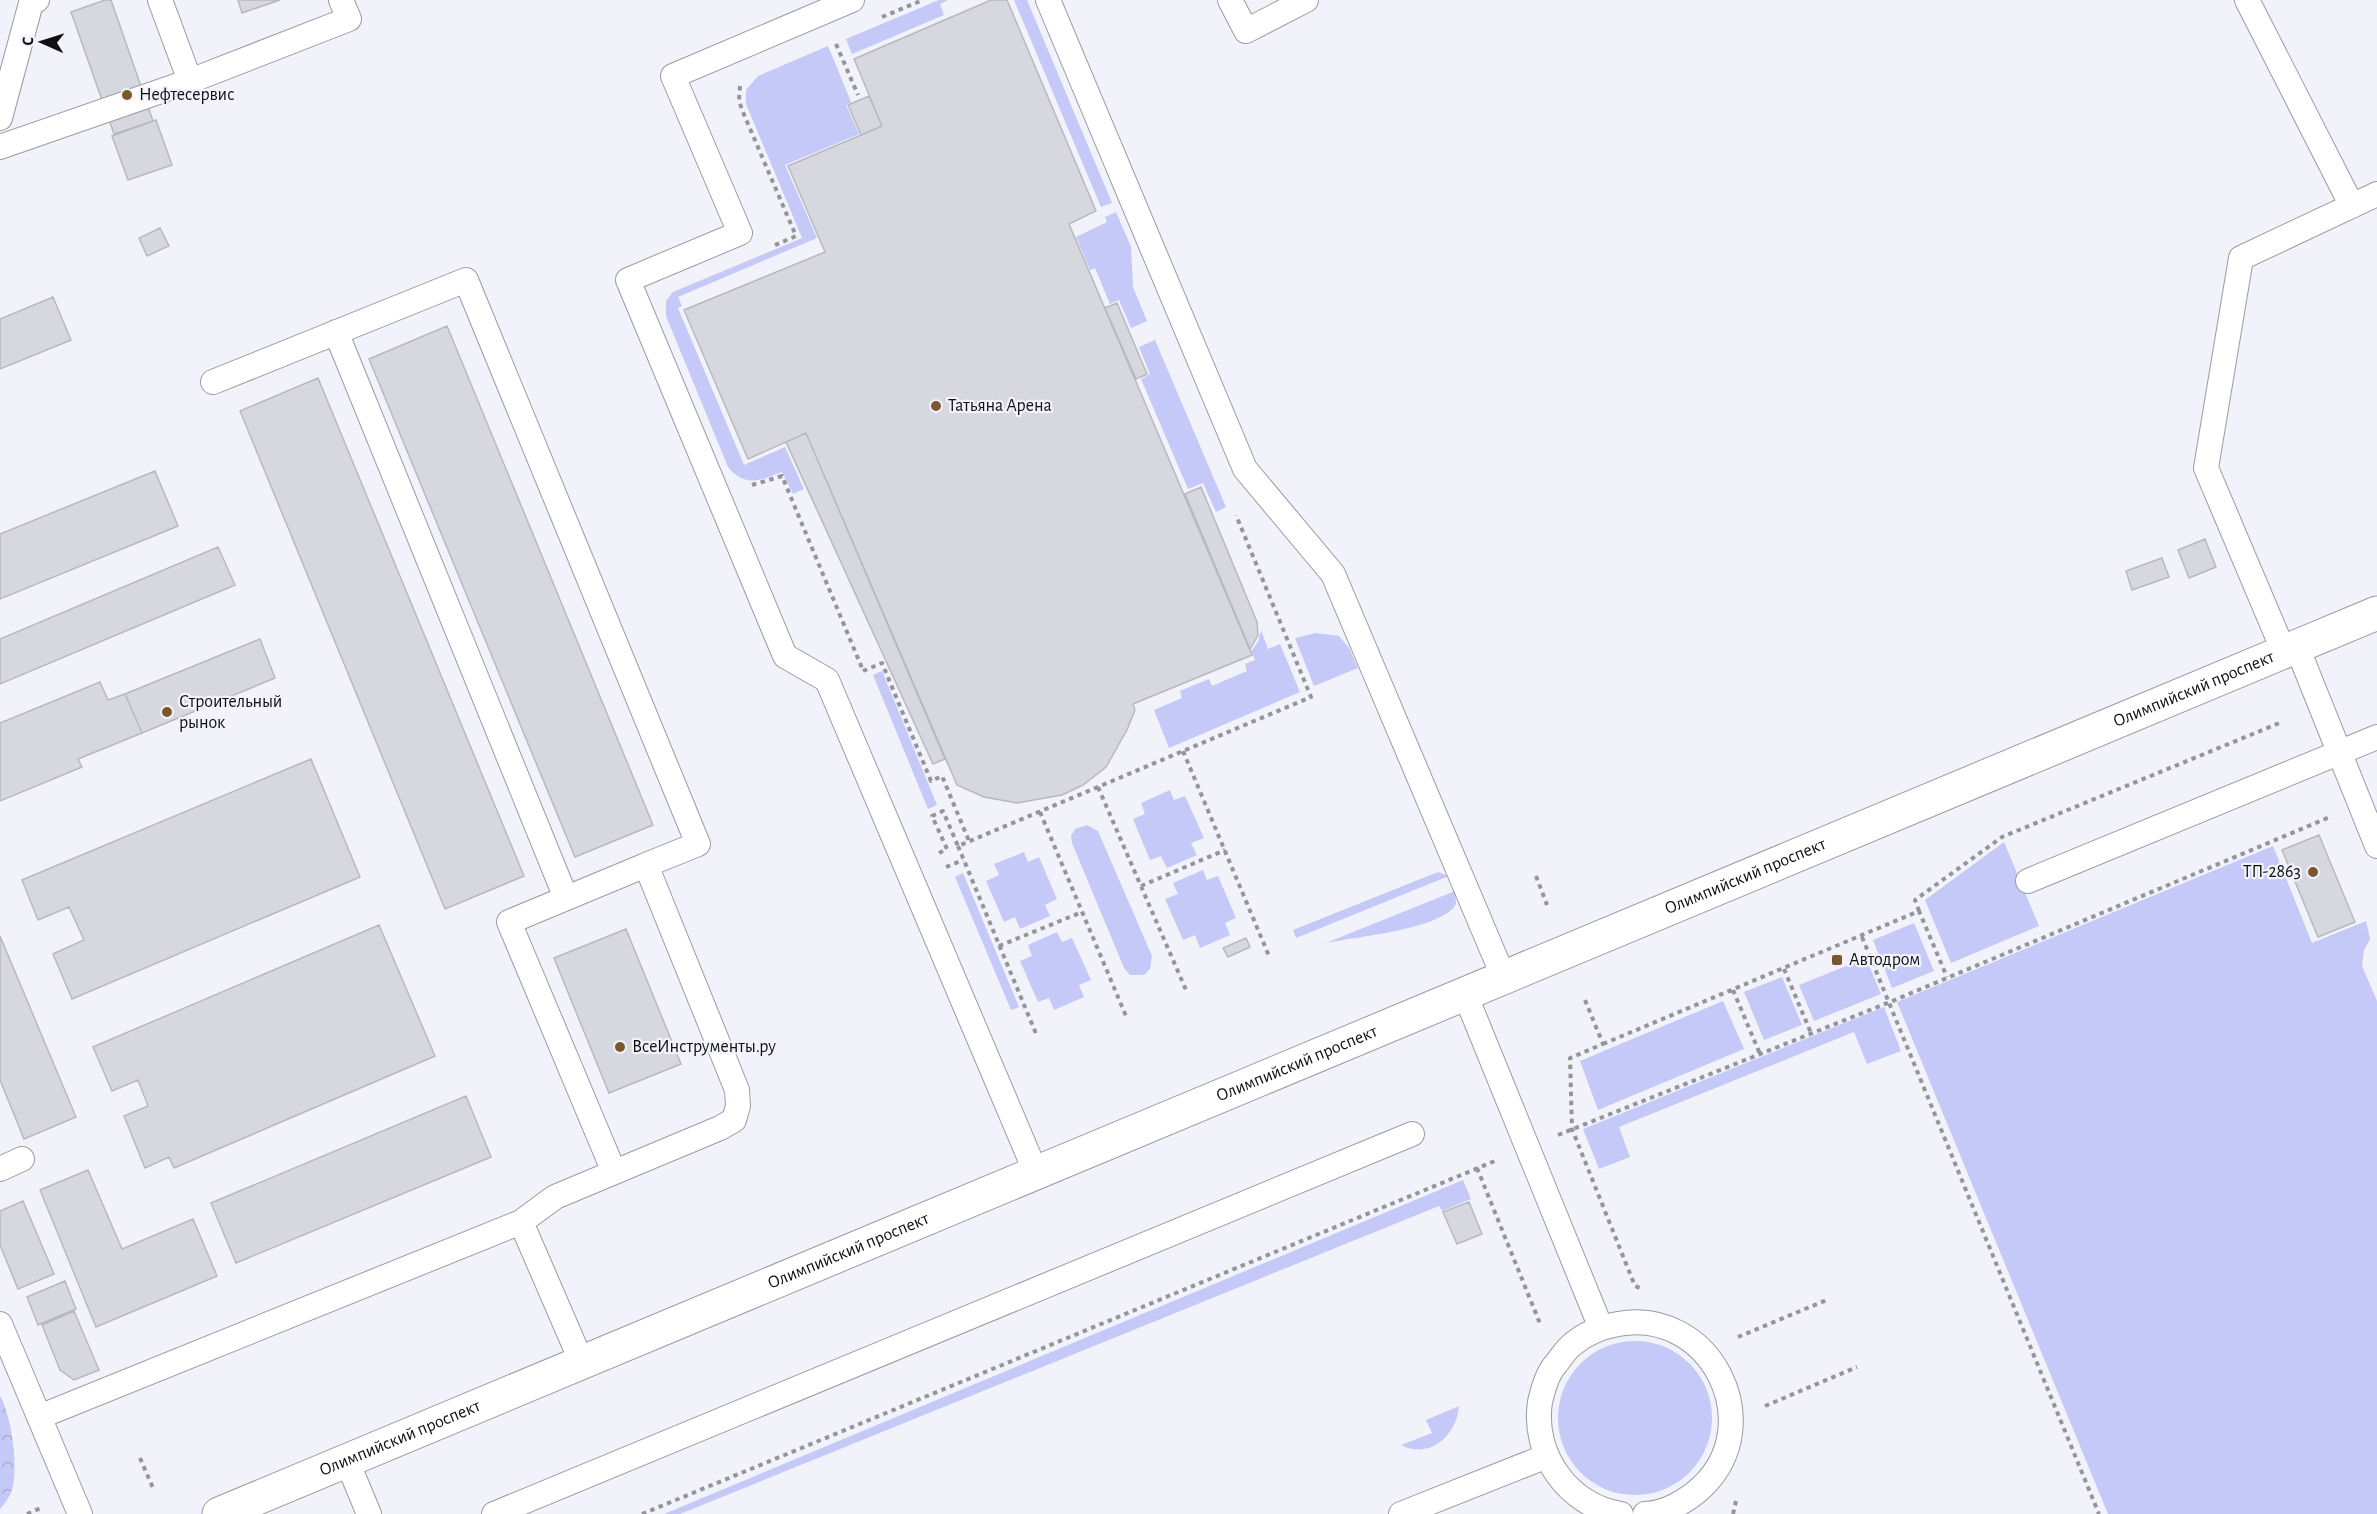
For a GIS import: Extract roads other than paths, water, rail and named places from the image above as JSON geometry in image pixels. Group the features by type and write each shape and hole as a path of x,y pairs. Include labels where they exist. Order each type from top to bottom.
{"street":[{"name":"Олимпийский проспект","path":"219,1514 2377,613"}],"lane":[{"path":"0,118 31,3 37,0"},
{"path":"160,0 190,81"},
{"path":"0,147 190,81 349,19 341,0"},
{"path":"852,0 673,76 740,232 628,279 785,656 827,680 1036,1173"},
{"path":"1048,0 1245,469 1333,574 1504,978"},
{"path":"1230,0 1246,31 1306,0"},
{"path":"2247,0 2352,206"},
{"path":"2377,194 2241,258 2206,468 2339,752 2377,846"},
{"path":"213,382 466,280 698,844 509,922 614,1172"},
{"path":"336,332 566,898"},
{"path":"2028,881 2377,737"},
{"path":"39,1417 521,1222 555,1197 720,1128 734,1120 738,1106 737,1090 646,865"},
{"path":"1465,994 1601,1328"},
{"path":"494,1514 1412,1134"},
{"path":"521,1222 582,1363"},
{"path":"1621,1514 1601,1509 1576,1495 1550,1465 1541,1442 1538,1417 1542,1392 1549,1376 1573,1344 1601,1328 1633,1321 1665,1326 1694,1342 1716,1365 1729,1395 1731,1428 1722,1459 1710,1479 1693,1495 1673,1507 1645,1514"},
{"path":"0,1324 80,1514"},
{"path":"1401,1514 1546,1456"},
{"path":"347,1461 369,1514"}],"place":[{"name":"Нефтесервис","path":"127,95"},
{"name":"Татьяна Арена","path":"936,406"},
{"name":"Строительный рынок","path":"167,712"},
{"name":"ТП-2863","path":"2313,872"},
{"name":"Автодром","path":"1837,960"},
{"name":"ВсеИнструменты.ру","path":"620,1047"}]}
